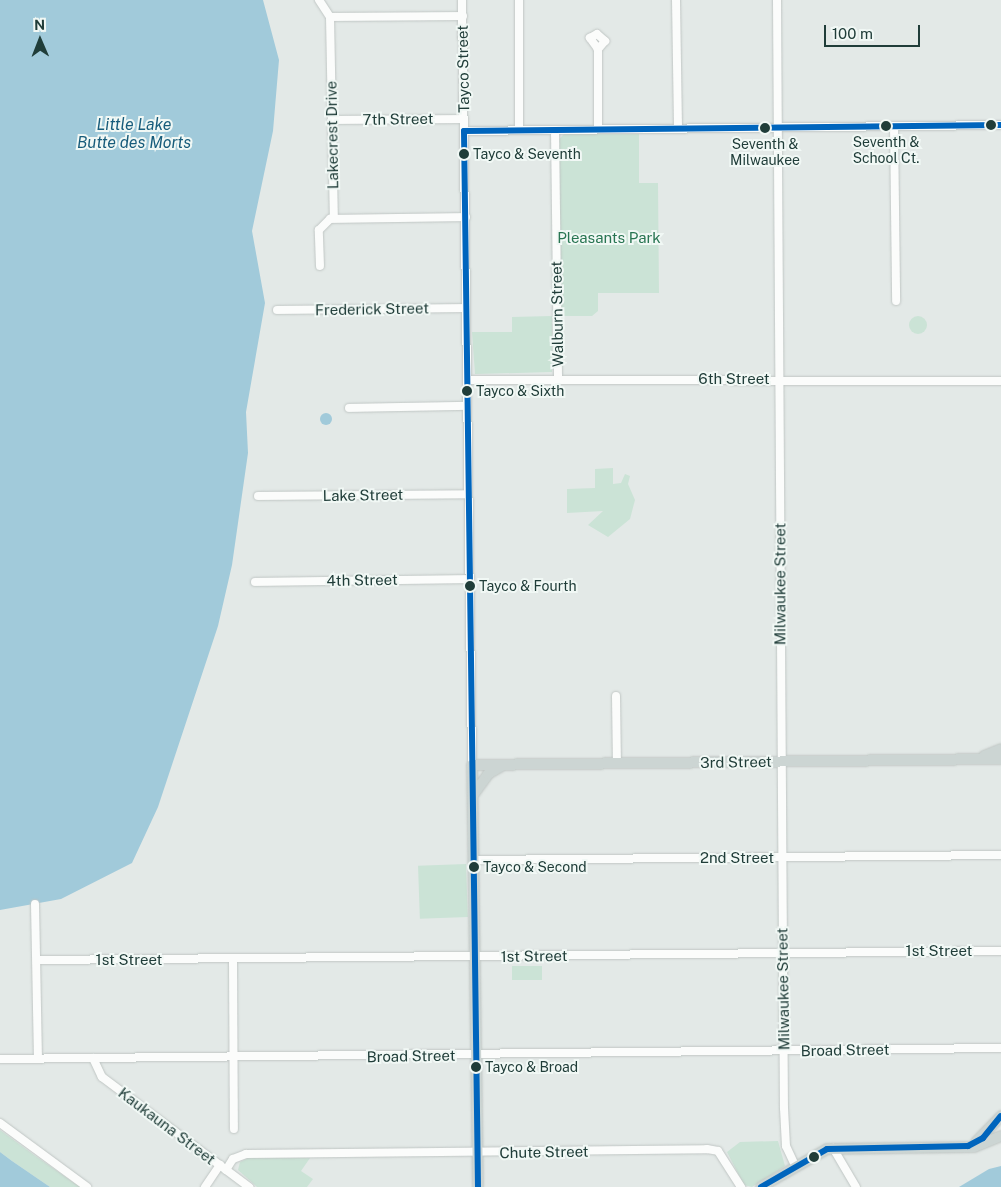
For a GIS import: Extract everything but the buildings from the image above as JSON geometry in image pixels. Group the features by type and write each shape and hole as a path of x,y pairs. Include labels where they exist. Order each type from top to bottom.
{"main road":[{"path":"971,759 1001,749"},
{"name":"3rd Street","path":"472,765 1001,759"},
{"path":"472,796 488,774 506,764"},
{"name":"Tayco Street","path":"472,765 478,1187"},
{"path":"968,1146 983,1138 1001,1116"},
{"path":"761,1187 833,1148 968,1146 1001,1136"}],"street":[{"path":"318,0 330,18 463,16"},
{"name":"Tayco Street","path":"462,0 472,765"},
{"path":"519,0 520,130"},
{"path":"676,0 678,127"},
{"name":"Milwaukee Street","path":"777,0 782,952 785,1141 796,1167"},
{"name":"Lakecrest Drive","path":"330,18 334,218"},
{"path":"598,49 598,129"},
{"name":"7th Street","path":"332,120 464,119"},
{"path":"464,131 678,127 1001,125"},
{"path":"894,126 896,301"},
{"name":"Walburn Street","path":"555,130 558,379"},
{"path":"320,266 319,230 334,218 466,217"},
{"name":"Frederick Street","path":"277,310 466,308"},
{"name":"6th Street","path":"467,380 779,379 1001,381"},
{"path":"349,408 467,406"},
{"name":"Lake Street","path":"258,496 468,494"},
{"name":"4th Street","path":"255,582 470,579"},
{"path":"616,696 618,764"},
{"name":"2nd Street","path":"474,860 1001,855"},
{"path":"35,904 38,1059"},
{"name":"1st Street","path":"37,960 233,960 782,952 1001,951"},
{"path":"233,960 234,1129"},
{"name":"Broad Street","path":"0,1059 1001,1048"},
{"name":"Kaukauna Street","path":"92,1058 102,1077 249,1187"},
{"path":"0,1123 87,1187"},
{"path":"833,1148 856,1187"},
{"name":"Chute Street","path":"223,1168 237,1156 715,1150 741,1187"},
{"path":"205,1187 223,1168"}],"green space":[{"name":"Pleasants Park","path":"564,134 639,134 639,183 658,183 659,293 598,293 598,311 592,316 561,316 559,139"},
{"path":"552,316 552,372 475,374 472,332 512,332 512,317"},
{"path":"914,316 922,316 927,321 925,332 914,334 909,329 909,321"},
{"path":"613,468 613,484 621,483 625,474 630,476 628,484 635,500 630,519 608,537 588,525 603,511 567,513 567,489 595,488 595,469"},
{"path":"466,864 468,917 420,919 418,866"},
{"path":"512,966 542,966 542,980 512,980"},
{"path":"0,1130 80,1187 50,1187 12,1161 0,1152"},
{"path":"778,1141 785,1166 752,1187 744,1185 727,1152 740,1142"},
{"path":"248,1158 310,1158 301,1171 313,1179 307,1187 257,1187 238,1170 240,1162"}],"water":[{"name":"Little Lake Butte des Morts","path":"0,0 263,0 279,60 273,131 252,231 265,303 246,412 248,453 232,565 218,626 158,807 132,863 61,899 0,910"},
{"path":"324,413 328,413 332,419 328,425 324,425 320,421 320,417"},
{"path":"0,1152 12,1161 50,1187 0,1187"},
{"path":"1001,1166 1001,1187 959,1187 989,1169"}],"transit line":[{"path":"464,131 1001,125"},
{"path":"464,131 478,1187"},
{"path":"761,1187 827,1149 968,1146 983,1138 1001,1116"}],"place":[{"name":"Seventh & School Ct.","path":"886,126"},
{"name":"Seventh & Milwaukee","path":"765,128"},
{"name":"Tayco & Seventh","path":"464,154"},
{"name":"Tayco & Sixth","path":"467,391"},
{"name":"Tayco & Fourth","path":"470,586"},
{"name":"Tayco & Second","path":"474,867"},
{"name":"Tayco & Broad","path":"476,1067"}]}
